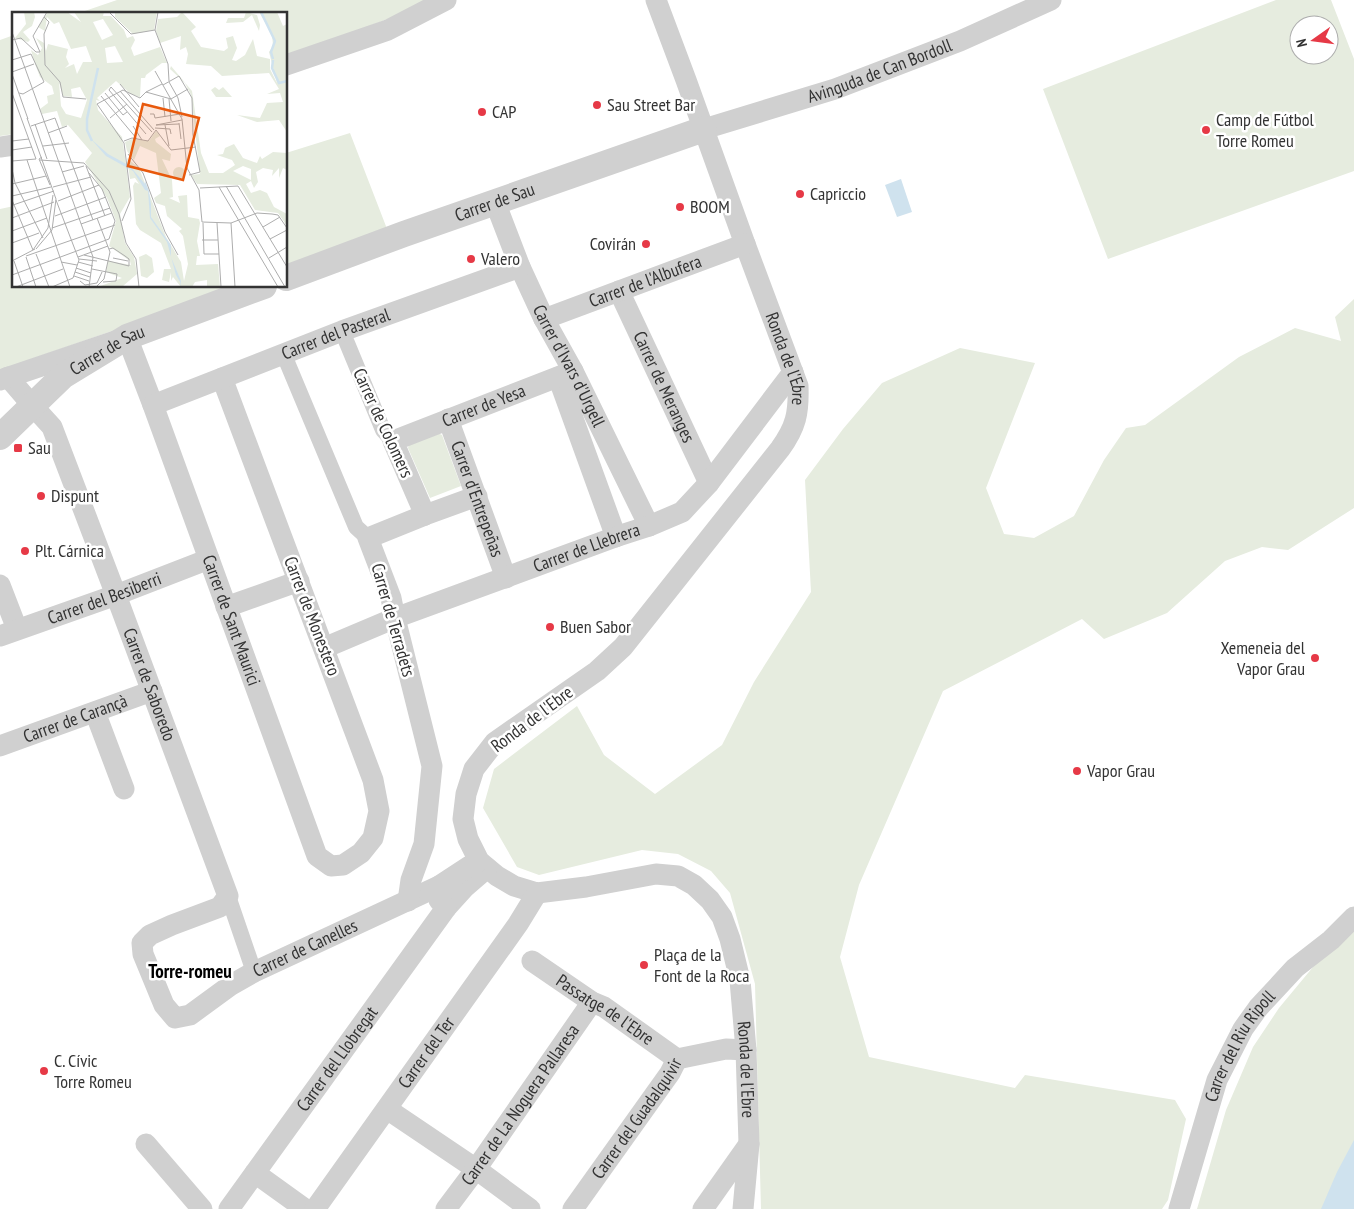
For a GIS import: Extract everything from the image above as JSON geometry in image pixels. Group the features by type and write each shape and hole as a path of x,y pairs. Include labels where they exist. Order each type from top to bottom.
{"street":[{"path":"288,64 388,30 446,0"},
{"name":"Ronda de l'Ebre","path":"656,0 798,386 799,404 795,421 790,435 623,647 597,671 495,742 474,768 466,794 463,819 468,839 483,864 497,876 514,886 537,893 586,887 656,874 678,876 694,886 710,900 722,917 730,939 740,980 746,1050 750,1144 743,1209"},
{"name":"Avinguda de Can Bordoll","path":"704,129 836,89 960,41 1051,0"},
{"name":"Carrer de Sau","path":"288,277 404,234 704,129"},
{"name":"Carrer d'Ivars d'Urgell","path":"495,202 520,267 566,374 616,537"},
{"name":"Carrer de l'Albufera","path":"544,320 745,244"},
{"name":"Carrer del Pasteral","path":"153,405 342,331 520,267"},
{"name":"Carrer de Sau","path":"0,437 63,376 127,337 259,288"},
{"name":"Carrer de Meranges","path":"618,291 709,483"},
{"name":"Carrer de Colomers","path":"342,331 383,430 393,441 425,515"},
{"path":"4,378 127,337"},
{"name":"Carrer de Sant Maurici","path":"127,337 317,856 331,866 343,865 361,853"},
{"name":"Carrer de Terradets","path":"284,354 356,528 368,538 391,598 432,766 424,844 411,880 408,901"},
{"name":"Carrer de Llebrera","path":"324,648 395,618 649,526 682,512 709,483 793,372"},
{"name":"Carrer d'Ivars d'Urgell","path":"566,374 649,526"},
{"name":"Carrer de Yesa","path":"393,441 566,374"},
{"name":"Carrer de Saboredo","path":"4,378 52,426 228,896 254,972"},
{"name":"Carrer de Monestero","path":"222,378 374,780 379,811 373,838 361,853"},
{"name":"Carrer d'Entrepeñas","path":"448,419 506,578"},
{"path":"368,538 477,496"},
{"name":"Carrer del Besiberri","path":"9,633 209,559"},
{"path":"226,607 299,581"},
{"path":"0,585 9,633"},
{"name":"Carrer de Carançà","path":"0,746 152,691"},
{"path":"95,712 124,789"},
{"path":"446,908 439,900 439,886 468,867 483,864"},
{"name":"Carrer del Llobregat","path":"229,1209 446,908 483,864"},
{"name":"Carrer de Canelles","path":"228,896 220,908 172,925 150,935 142,943 143,954 164,1005 175,1018 190,1015 231,985 254,972 439,886"},
{"name":"Carrer del Ter","path":"314,1209 518,924 537,893"},
{"name":"Carrer del Riu Ripoll","path":"1179,1209 1217,1080 1243,1029 1258,1008 1296,968 1331,940 1354,917"},
{"name":"Passatge de l'Ebre","path":"532,961 592,1002 604,1007 677,1059"},
{"name":"Carrer de La Noguera Pallaresa","path":"446,1209 592,1002"},
{"name":"Carrer del Guadalquivir","path":"573,1209 670,1073 677,1059 726,1049 746,1050"},
{"path":"387,1109 476,1169 530,1209"},
{"path":"146,1144 202,1209"},
{"path":"703,1209 750,1144"},
{"path":"255,1173 305,1209"}],"shaded area":[{"path":"117,0 437,0 288,57 288,12 82,12"},
{"name":"Camp de Fútbol Torre Romeu","path":"1276,0 1331,0 1337,15 1289,15 1289,65 1339,65 1339,21 1354,59 1354,171 1108,259 1043,89"},
{"path":"12,36 12,134 0,136 0,40"},
{"path":"350,133 389,234 288,269 288,152"},
{"path":"12,206 12,288 235,288 0,370 0,209"},
{"path":"1354,299 1354,508 1288,550 1262,547 1225,561 1167,613 1104,639 1082,619 943,691 859,885 840,957 869,1057 1015,1088 1025,1075 1175,1100 1186,1119 1168,1200 1162,1209 761,1209 755,984 730,893 711,871 678,854 642,850 539,875 517,867 483,808 494,769 577,706 604,755 655,794 722,745 754,682 811,592 805,480 843,429 882,383 960,348 1035,363 986,488 1004,534 1034,538 1074,516 1104,460 1126,428 1145,425 1239,357 1295,328 1341,341 1335,317"},
{"path":"438,433 442,435 461,486 430,498 408,448 409,444"},
{"path":"1354,926 1354,1198 1325,1209 1197,1209 1226,1110 1253,1047 1279,1008 1318,961"}],"water":[{"path":"901,179 912,212 897,217 885,185"},
{"path":"1354,1140 1354,1209 1321,1209 1337,1172"}],"place":[{"name":"Sau Street Bar","path":"597,105"},
{"name":"CAP","path":"482,112"},
{"name":"Camp de Fútbol Torre Romeu","path":"1206,130"},
{"name":"Capriccio","path":"800,194"},
{"name":"BOOM","path":"680,207"},
{"name":"Covirán","path":"646,244"},
{"name":"Valero","path":"471,259"},
{"name":"Sau","path":"18,448"},
{"name":"Dispunt","path":"41,496"},
{"name":"Plt. Cárnica","path":"25,551"},
{"name":"Buen Sabor","path":"550,627"},
{"name":"Xemeneia del Vapor Grau","path":"1315,658"},
{"name":"Vapor Grau","path":"1077,771"},
{"name":"Plaça de la Font de la Roca","path":"644,965"},
{"name":"C. Cívic Torre Romeu","path":"44,1071"}],"district":[{"name":"Torre-romeu","path":"190,971"}]}
